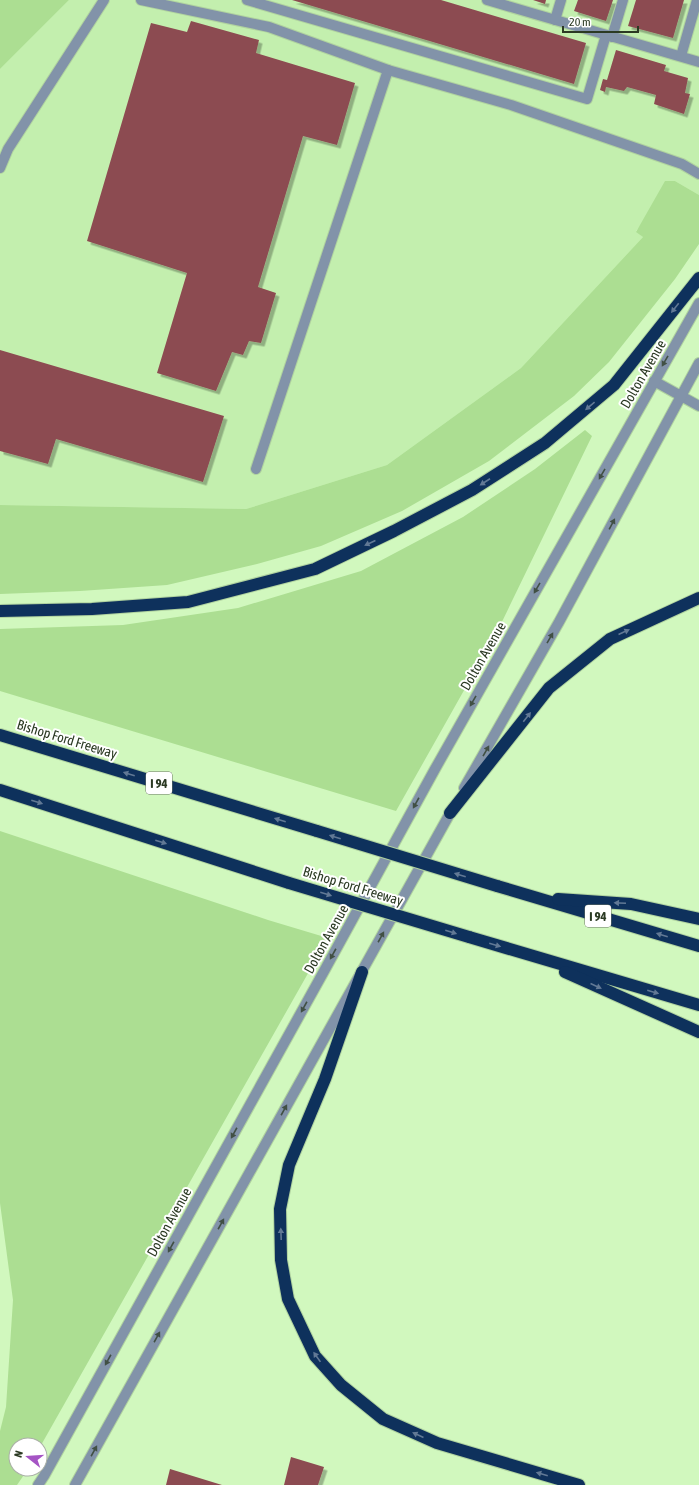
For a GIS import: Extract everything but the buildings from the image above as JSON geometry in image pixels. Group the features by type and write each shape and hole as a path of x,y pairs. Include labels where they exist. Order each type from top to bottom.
{"highway":[{"path":"0,611 92,609 188,602 315,568 394,531 472,490 544,443 614,385 699,278"},
{"path":"450,813 549,688 610,639 699,598"},
{"name":"Bishop Ford Freeway","path":"0,735 699,946"},
{"name":"Bishop Ford Freeway","path":"0,790 289,883 699,1005"},
{"path":"538,898 631,904 699,919"},
{"path":"522,953 699,1032"},
{"path":"362,972 325,1079 289,1165 280,1209 282,1260 288,1299 315,1356 340,1385 383,1419 437,1443 580,1485"}],"street":[{"path":"0,168 8,149 104,0"},
{"path":"141,0 269,27 388,70 511,105 682,164 699,174"},
{"path":"247,0 587,99 623,0"},
{"path":"487,0 499,2 699,62"},
{"path":"555,20 561,0"},
{"path":"681,56 697,0"},
{"path":"256,469 388,70"},
{"name":"Dolton Avenue","path":"38,1485 308,1001 434,769 699,303"},
{"path":"75,1485 450,813 559,622 699,364"},
{"path":"654,382 699,406"}],"shaded area":[{"path":"0,0 69,0 0,69"},
{"path":"69,0 699,0 699,195 675,181 636,231 643,237 521,368 387,465 246,509 0,505 0,69"},
{"path":"665,181 675,181 699,195 699,244 675,279 609,362 574,396 489,461 402,511 321,546 257,564 167,585 80,591 0,594 0,505 246,509 387,465 521,368 643,237 636,232"},
{"path":"585,430 592,436 498,630 396,811 0,691 0,629 123,625 238,608 361,571 463,517 535,469"},
{"path":"0,831 268,920 328,938 46,1437 8,1437 8,1477 22,1477 17,1485 0,1485 0,1431 6,1407 13,1300 0,1203"}]}
